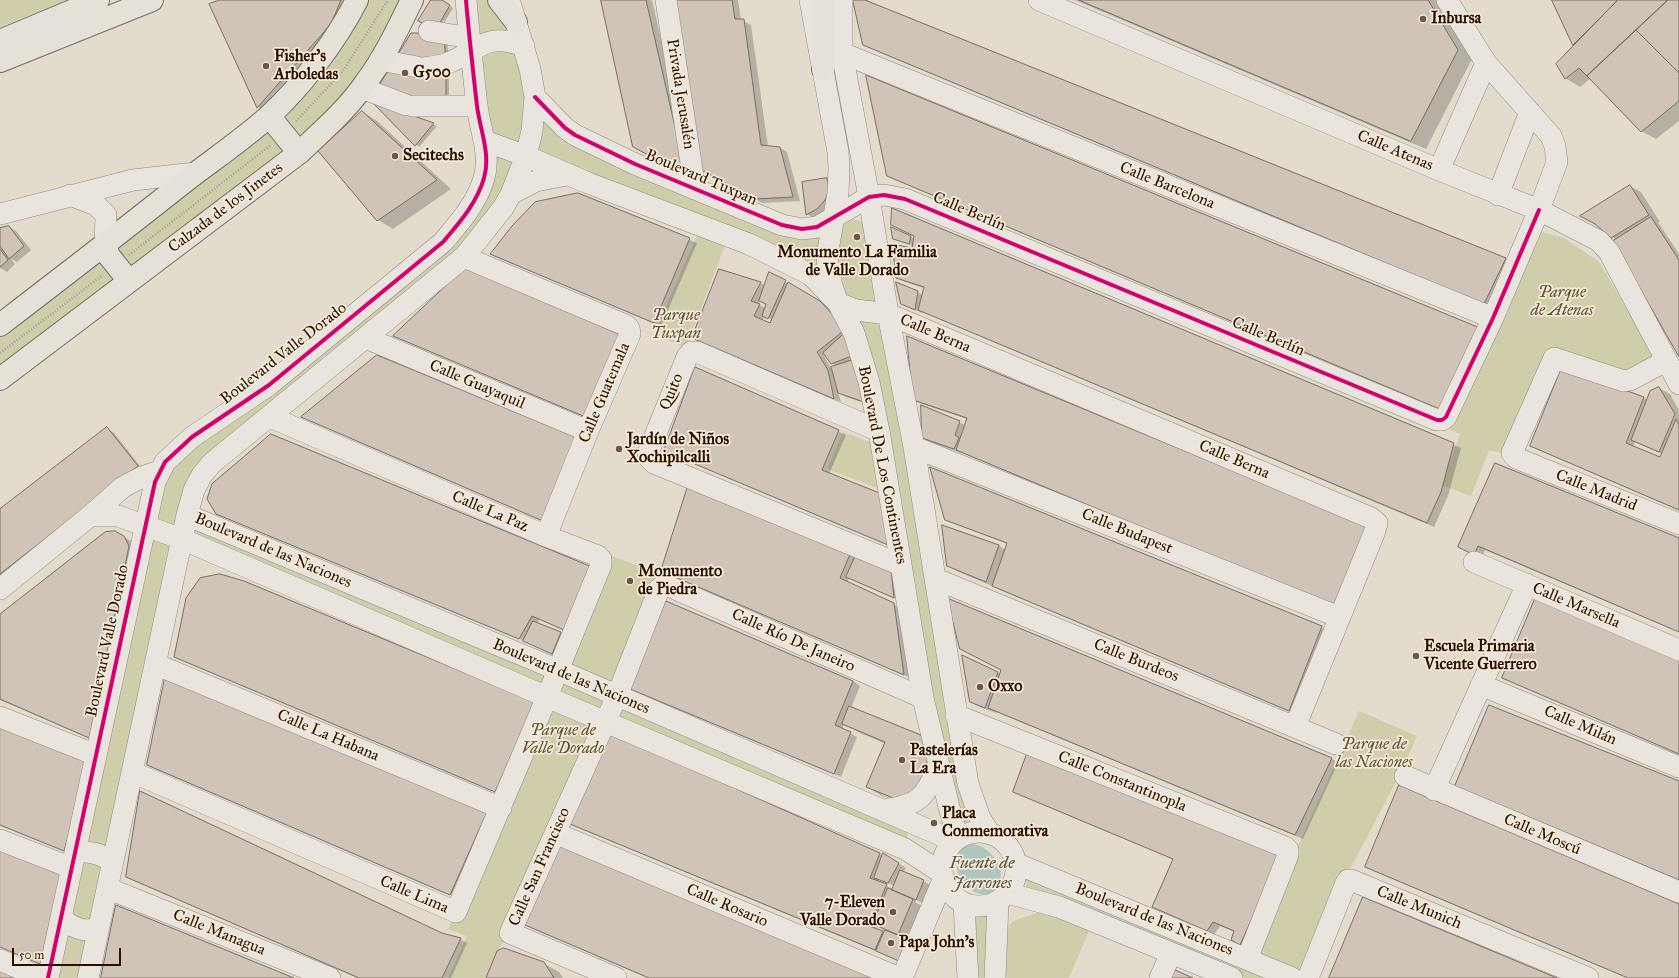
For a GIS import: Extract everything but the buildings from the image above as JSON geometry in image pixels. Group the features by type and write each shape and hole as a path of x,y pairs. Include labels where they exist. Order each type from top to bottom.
{"main road":[{"path":"0,41 98,0"},
{"path":"0,61 152,0"},
{"path":"0,325 105,245 195,173 242,139 268,116 303,80 325,52 348,18 357,0"},
{"name":"Calzada de los Jinetes","path":"0,378 299,153 335,119 362,88 400,25 412,0"},
{"path":"499,0 516,22"},
{"path":"823,69 824,0"},
{"path":"268,116 299,153"},
{"path":"105,245 109,256 129,281"}],"street":[{"name":"Boulevard Valle Dorado","path":"48,978 144,527 152,493 160,471 173,454 192,437 269,385 443,242 475,199 484,178 486,162 485,141 477,106 466,0"},
{"path":"88,978 187,515 194,490 202,475 212,463 464,257 493,222 511,194 526,156 532,131 535,97 524,46 509,0"},
{"name":"Privada Jerusalén","path":"666,0 695,189"},
{"name":"Boulevard De Los Continentes","path":"810,0 838,152 838,187 827,256 832,286 838,303 854,333 869,382 879,431 923,698 956,840"},
{"name":"Boulevard De Los Continentes","path":"842,0 842,53 869,197 888,314 914,447 968,784 980,818 990,834"},
{"name":"Calle Atenas","path":"1039,0 1439,170 1539,210 1599,241 1605,247 1679,384"},
{"name":"Calle Berlín","path":"869,197 884,195 906,199 1437,420 1442,420 1446,417 1493,318 1539,210 1557,162 1556,146 1551,136 1486,63 1447,0"},
{"path":"400,25 427,31 470,45 480,45 491,41 501,40 524,46"},
{"path":"380,60 420,68 446,64 470,45"},
{"name":"Calle Barcelona","path":"842,53 1493,318"},
{"path":"1439,170 1486,63"},
{"path":"362,88 409,106 477,106"},
{"name":"Boulevard Tuxpan","path":"535,97 565,128 575,135 635,164 782,225 802,228 817,227 869,197"},
{"path":"1498,194 1530,112"},
{"path":"485,141 526,156 567,175 750,244 811,275 838,303 856,310 888,314"},
{"path":"0,214 133,180 195,173"},
{"path":"511,194 536,181 567,175"},
{"path":"70,195 96,205 106,215 105,245"},
{"name":"Calle Guatemala","path":"464,257 630,328 630,334 588,431 546,536"},
{"name":"Calle Berna","path":"888,314 1371,518 1376,523 1375,531 1295,727"},
{"name":"Calle Guayaquil","path":"366,338 588,431"},
{"name":"Quito","path":"879,431 696,352 691,352 687,357 648,453 649,458 654,463 901,565"},
{"name":"Calle Madrid","path":"1666,361 1630,380 1624,381 1554,358 1512,453 1513,456 1679,524"},
{"name":"Calle La Paz","path":"270,417 546,536 598,556 601,559 601,565 558,670"},
{"path":"192,437 212,463"},
{"name":"Calle Budapest","path":"914,447 1339,618"},
{"path":"0,589 90,516 123,486 142,477 160,471"},
{"name":"Boulevard de las Naciones","path":"187,515 558,670 956,840"},
{"name":"Boulevard de las Naciones","path":"90,516 118,516 144,527 182,539 547,697 905,849 943,877"},
{"path":"1474,562 1526,584"},
{"name":"Calle Burdeos","path":"936,579 1336,744"},
{"name":"Calle Marsella","path":"1434,790 1526,584 1679,650"},
{"name":"Calle Río De Janeiro","path":"617,696 659,589 663,586 668,586 923,698"},
{"name":"Calle La Habana","path":"155,664 501,808"},
{"name":"Calle Lima","path":"132,772 455,912 501,808 558,670"},
{"name":"Calle Milán","path":"1480,685 1679,767"},
{"name":"Calle San Francisco","path":"616,978 510,933 617,696"},
{"name":"Calle Constantinopla","path":"956,715 1284,847 1288,850 1288,855 1247,958"},
{"path":"0,717 96,755"},
{"path":"885,810 903,807 914,803 923,797 939,765"},
{"name":"Calle Moscú","path":"1405,776 1434,790 1679,892"},
{"path":"900,978 943,877 943,861 947,850 956,840 974,832 990,834 999,838 1007,845 1015,863 1016,874 1013,884 1002,898 987,906 964,904 951,894 943,877"},
{"name":"Calle Rosario","path":"555,833 900,978"},
{"path":"0,840 73,860 94,852 112,863"},
{"name":"Boulevard de las Naciones","path":"1015,863 1247,958 1292,978"},
{"name":"Calle Munich","path":"1308,978 1348,880 1588,978"},
{"name":"Calle Managua","path":"107,888 330,978"},
{"path":"995,978 1002,898"},
{"name":"Boulevard de las Naciones","path":"1002,898 1059,907 1232,978"},
{"path":"964,904 968,978"},
{"path":"61,918 77,928 86,929 99,926"},
{"path":"1160,978 1171,953"},
{"path":"0,960 42,978"}],"green space":[{"path":"0,0 66,0 0,27"},
{"path":"360,0 411,0 394,33 297,152 0,376 0,328 270,119"},
{"path":"467,0 498,0 522,45 471,51"},
{"path":"512,44 529,69 525,156 463,256 199,478 87,978 48,978 161,471 444,242 485,178 473,53"},
{"path":"536,99 564,128 782,226 833,220 819,281 567,174 528,183"},
{"path":"851,219 865,222 977,828 957,833 903,565 834,285 836,226"},
{"name":"Parque Tuxpan","path":"701,226 728,237 686,348 654,334"},
{"name":"Parque de Atenas","path":"1535,230 1564,238 1599,262 1654,355 1625,378 1550,355 1508,455 1489,450 1471,496 1441,485 1460,434 1449,430"},
{"path":"843,432 873,443 883,490 827,469"},
{"path":"192,517 911,824 904,847 187,541"},
{"name":"Parque de Valle Dorado","path":"612,556 659,574 614,691 562,669"},
{"name":"Parque de Valle Dorado","path":"547,697 606,722 510,933 497,951 486,978 448,978 467,936 448,929"},
{"name":"Parque de las Naciones","path":"1359,711 1417,736 1400,774 1347,875 1308,978 1232,978 1093,921 1069,978 968,978 968,908 978,915 989,917 998,938 1013,921 1045,910 1023,897 1027,883 1021,868 1247,958"}],"water":[{"name":"Fuente de Jarrones","path":"973,844 986,849 996,860 999,866 1001,873 1000,880 997,887 988,894 978,894 969,888 961,879 957,868 956,858 961,849"}],"cycle path":[{"path":"48,978 155,482 165,462 192,437 269,385 443,242 472,204 484,178 486,169 486,151 478,115 466,0"},
{"path":"535,97 565,128 575,135 635,164 782,225 802,229 817,227 869,197 884,195 905,199 1437,420 1442,420 1446,417 1493,318 1539,210"}],"place":[{"name":"Inbursa","path":"1423,19"},
{"name":"Fisher's Arboledas","path":"266,66"},
{"name":"G500","path":"405,73"},
{"name":"Secitechs","path":"395,156"},
{"name":"Monumento La Familia de Valle Dorado","path":"857,237"},
{"name":"Jardín de Niños Xochipilcalli","path":"619,449"},
{"name":"Monumento de Piedra","path":"630,581"},
{"name":"Escuela Primaria Vicente Guerrero","path":"1416,656"},
{"name":"Oxxo","path":"980,687"},
{"name":"Pastelerías La Era","path":"902,760"},
{"name":"Placa Conmemorativa","path":"934,823"},
{"name":"7-Eleven Valle Dorado","path":"893,912"},
{"name":"Papa John's","path":"891,943"}]}
